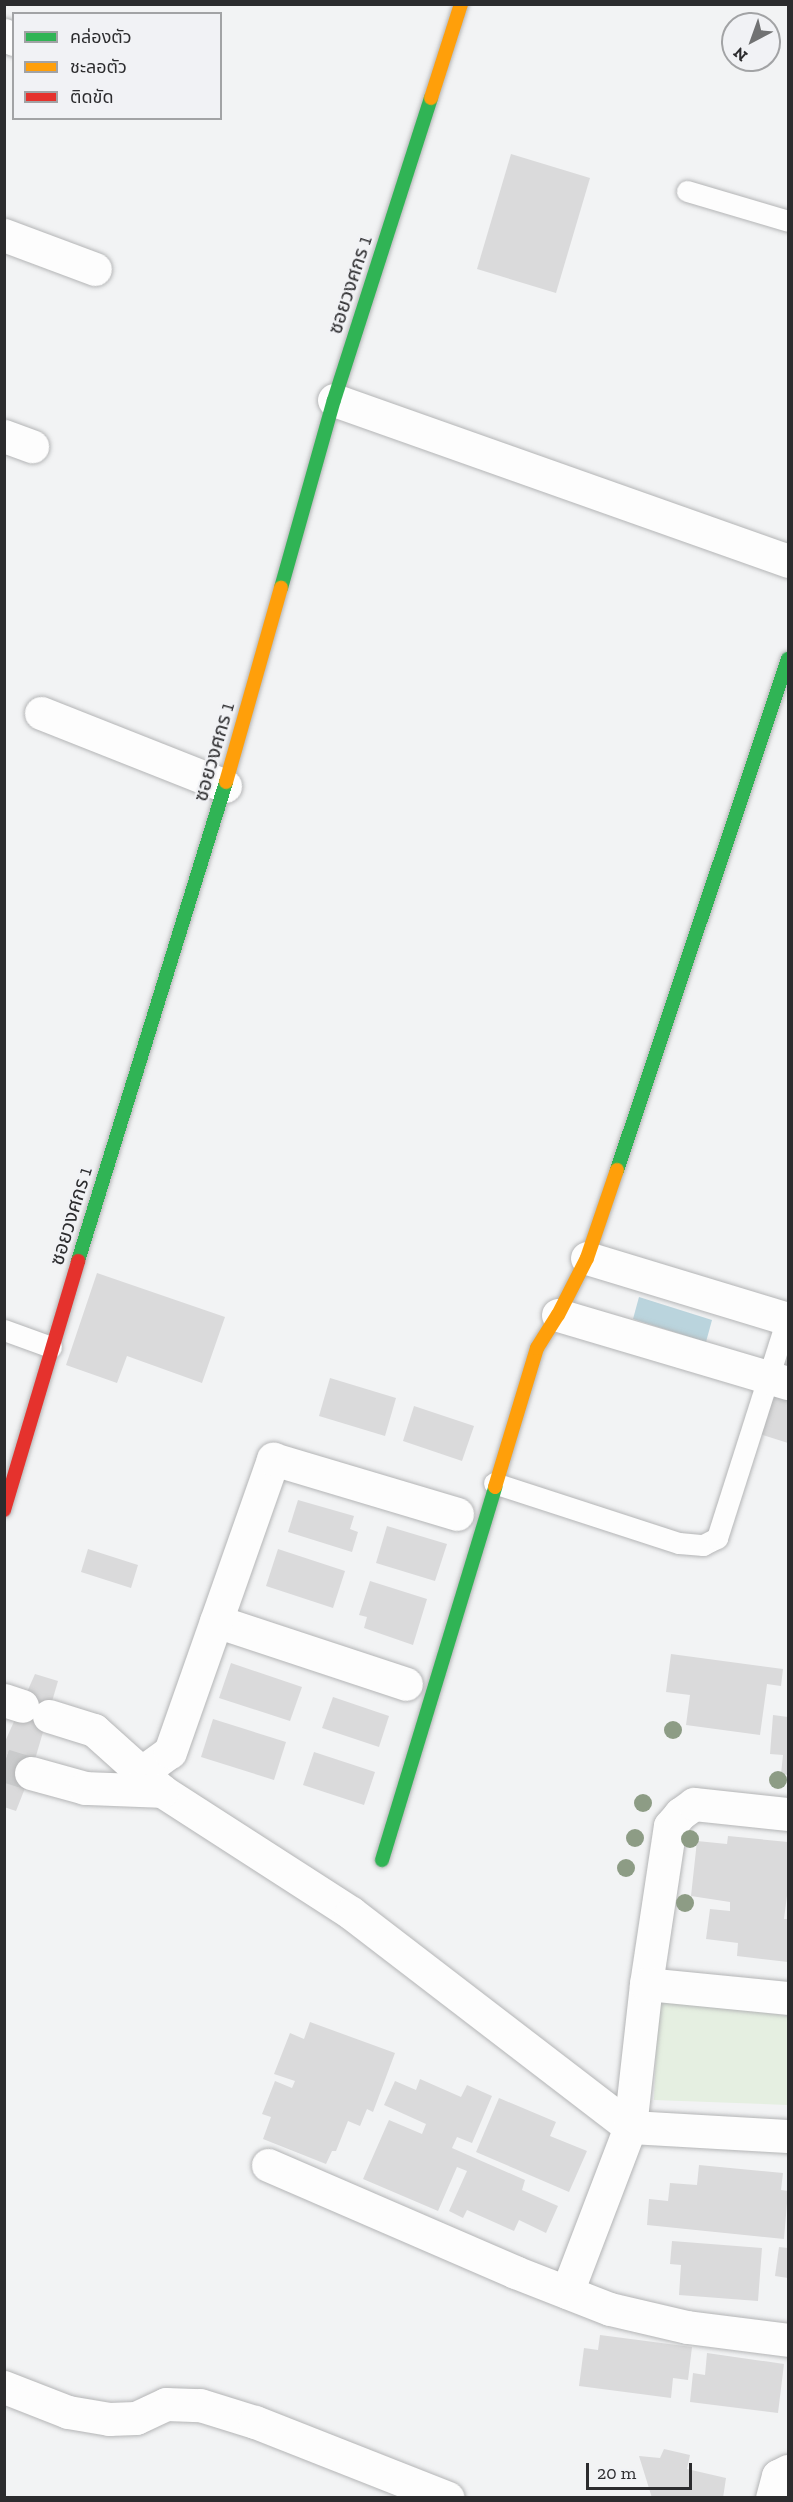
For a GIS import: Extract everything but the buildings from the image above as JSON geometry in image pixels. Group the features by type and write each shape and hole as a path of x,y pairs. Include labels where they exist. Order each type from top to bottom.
{"street":[{"name":"ซอยวงศกร 1","path":"4,1510 51,1347 225,786 334,400 461,4"},
{"path":"4,236 95,269"},
{"path":"334,400 789,561"},
{"path":"382,1860 494,1483 537,1348 558,1315 587,1258 789,659"},
{"path":"41,713 225,786"},
{"path":"587,1258 788,1319"},
{"path":"558,1315 778,1380"},
{"path":"152,1782 170,1752 273,1459 457,1514"},
{"path":"216,1621 406,1684"},
{"path":"25,1707 94,1730 152,1782 351,1913 630,2127 789,2136"},
{"path":"31,1773 85,1788 152,1782"},
{"path":"567,2292 630,2127 646,1984 670,1827 680,1814 694,1804 789,1814"},
{"path":"646,1984 789,1998"},
{"path":"268,2165 610,2309 687,2328 789,2340"},
{"path":"4,2387 68,2412 109,2419 136,2418 166,2404 200,2405 255,2422 448,2498"},
{"path":"771,2498 778,2476 789,2471"}],"lane":[{"path":"687,190 789,221"},
{"path":"494,1483 679,1543 703,1545 717,1538 778,1380 788,1319"},
{"path":"4,1330 51,1347"}],"green space":[{"path":"658,1996 788,2016 788,2105 654,2100"}],"water":[{"path":"639,1297 712,1320 706,1342 633,1319"}],"tunnel":[{"path":"4,1765 31,1773"}],"traffic: fast":[{"path":"281,588 334,400 431,98"},
{"path":"617,1170 788,659"},
{"path":"78,1261 226,782"},
{"path":"382,1860 495,1487"}],"traffic: slow":[{"path":"431,98 461,4"},
{"path":"226,782 281,588"},
{"path":"495,1487 537,1348 558,1315 587,1258 617,1170"}],"traffic: jam":[{"path":"4,1510 78,1261"}]}
